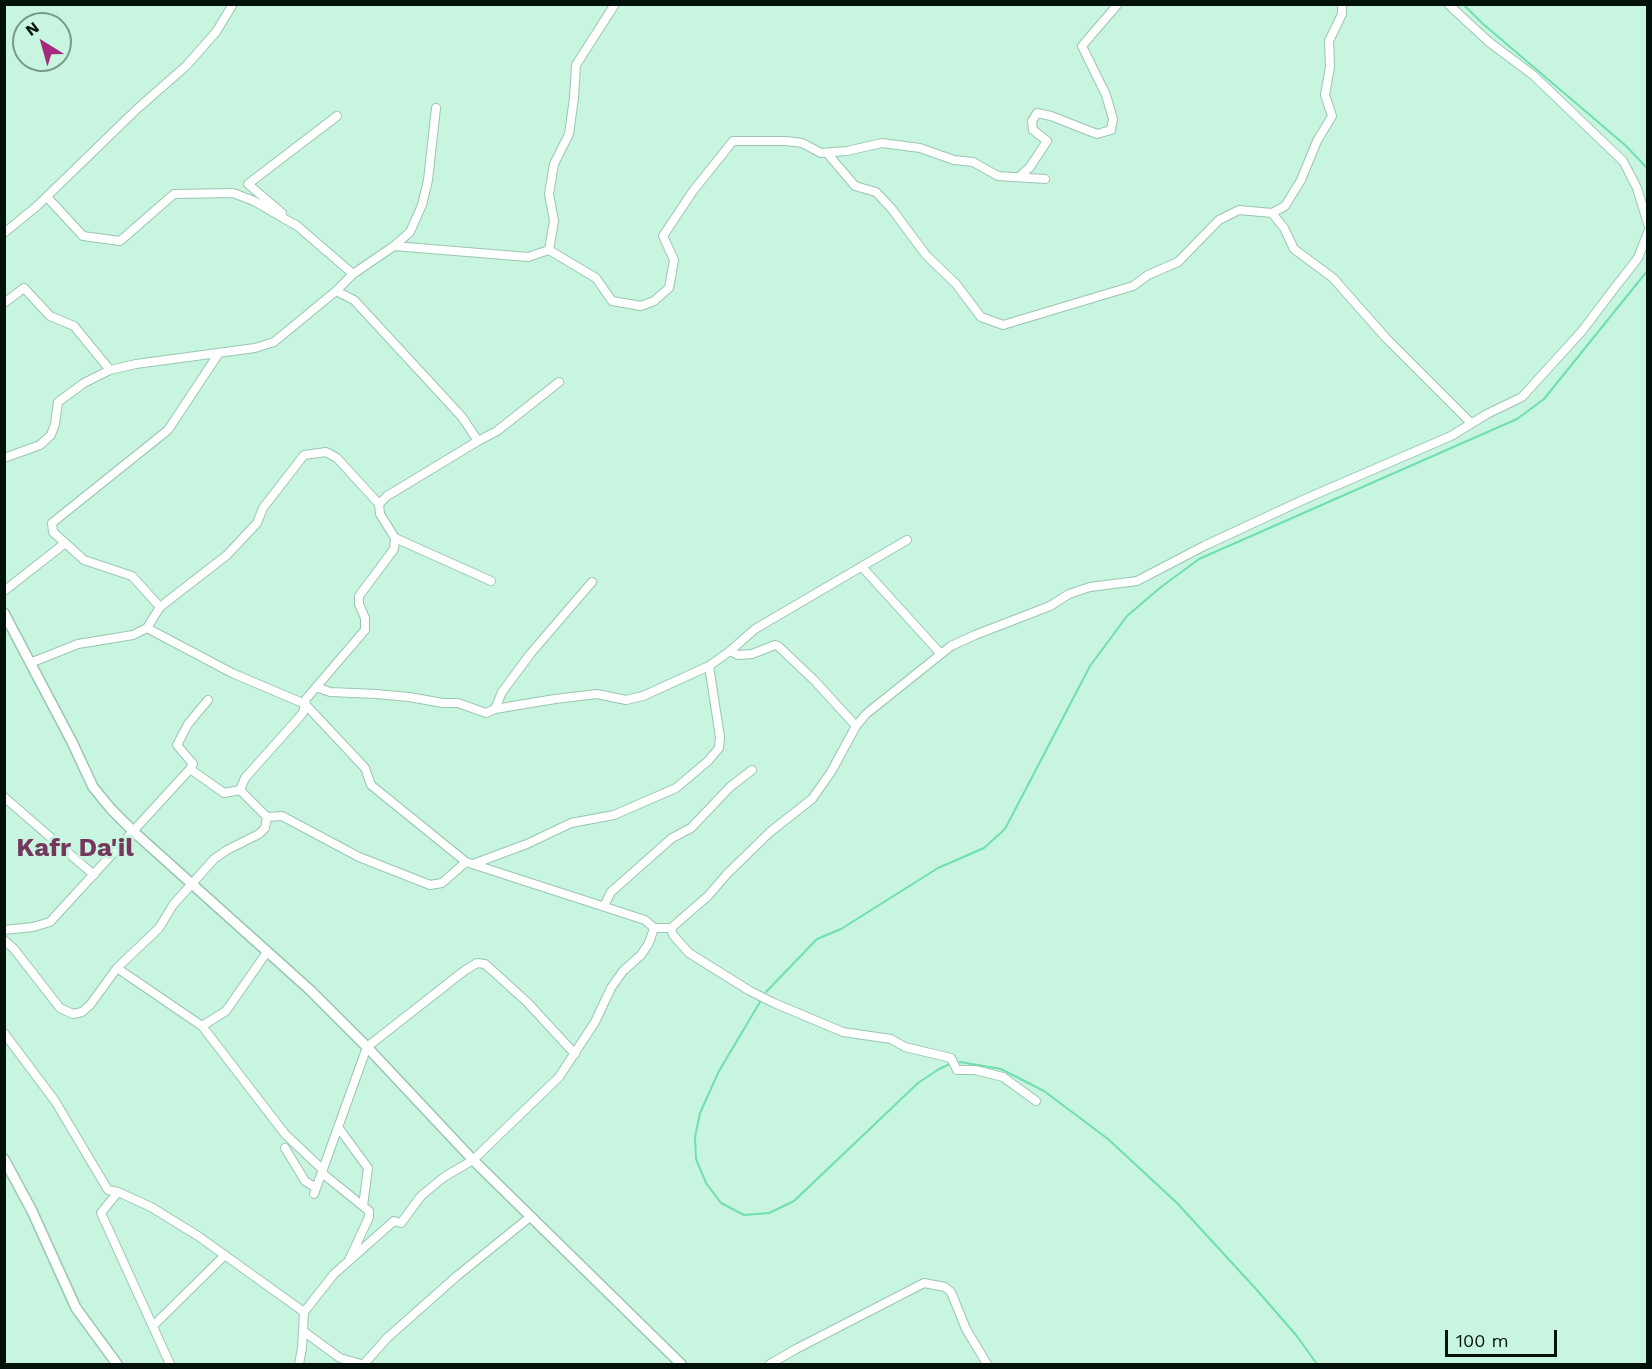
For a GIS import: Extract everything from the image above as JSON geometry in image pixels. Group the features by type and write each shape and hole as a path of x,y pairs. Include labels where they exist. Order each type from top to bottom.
{"street":[{"path":"4,233 46,197 137,109 186,66 216,32 233,4"},
{"path":"549,250 554,221 549,194 554,164 568,134 574,98 576,65 615,4"},
{"path":"1019,177 1030,167 1047,141 1033,130 1032,121 1037,113 1097,134 1111,130 1113,119 1106,95 1082,46 1119,4"},
{"path":"827,153 855,186 876,192 891,208 926,255 956,284 981,317 1003,325 1133,286 1148,275 1178,262 1219,220 1239,210 1272,213 1285,206 1332,116 1325,95 1330,67 1329,41 1342,14 1342,4"},
{"path":"1448,4 1489,42 1533,75 1623,161 1637,188 1647,219"},
{"path":"4,458 40,445 51,435 58,402 84,382 110,370 136,363 255,348 274,342 353,274 394,246 410,232 422,205 428,180 436,108"},
{"path":"337,116 248,184 353,274"},
{"path":"394,246 528,257 549,250 596,278 612,301 640,306 654,302 669,288 674,260 663,236 693,191 733,141 802,143 821,153 847,151 882,143 920,148 954,160 973,162 998,176 1045,179"},
{"path":"46,197 83,236 120,241 174,194 233,193 254,201 297,226"},
{"path":"1272,213 1284,228 1294,249 1333,278 1386,338 1471,423"},
{"path":"147,628 232,673 305,704 365,768 371,785 469,863 494,873 645,920 654,928 671,928 708,896 770,832 812,799 831,772 856,726 866,714 951,646 1050,606 1069,594 1090,587 1137,581 1204,546 1305,499 1451,436 1522,397 1582,331 1638,258 1647,232"},
{"path":"4,303 24,288 50,316 74,326 110,370"},
{"path":"336,291 354,300 462,417 478,441"},
{"path":"160,607 132,576 84,560 53,532 52,524 168,430 219,353"},
{"path":"379,504 387,496 497,431 559,382"},
{"path":"30,663 78,644 133,635 147,628 160,607 235,547 257,522 263,508 304,454 326,452 337,458 379,504 380,514 395,538 491,581"},
{"path":"240,790 245,778 303,712 306,699 365,630 365,618 359,604 359,596 394,549 395,538"},
{"path":"316,687 330,692 376,694 458,703 486,712 597,694 626,700 643,696 709,666 754,629 907,540"},
{"path":"4,591 64,544"},
{"path":"862,567 941,654"},
{"path":"495,710 502,692 531,653 592,582"},
{"path":"4,613 93,787 111,809 310,990 367,1047 472,1160 681,1365"},
{"path":"730,651 738,655 752,654 775,645 778,646 814,680 856,726"},
{"path":"240,790 267,817 282,816 359,857 430,885 442,883 469,863 527,844 571,823 614,815 676,788 693,775 719,748 720,737 709,666"},
{"path":"4,930 33,927 50,922 190,770 193,764 177,745 188,724 208,700"},
{"path":"190,770 224,793 240,790"},
{"path":"604,906 611,892 672,838 691,828 730,787 752,770"},
{"path":"4,797 94,875"},
{"path":"4,940 15,949 60,1008 73,1014 82,1012 90,1005 117,968 159,928 173,905 214,859 258,834 265,828 267,817"},
{"path":"299,1365 304,1312 334,1274 393,1221 401,1223 421,1196 444,1177 472,1160 545,1093 559,1077 595,1022 622,971 641,955 650,943 654,928"},
{"path":"671,928 673,935 689,953 750,991 774,1003 843,1032 891,1039 905,1047 951,1058 957,1070 975,1070 1003,1077 1036,1101"},
{"path":"202,1026 226,1011 267,952"},
{"path":"285,1148 305,1180 315,1191 367,1047 477,963 485,964 527,1002 574,1054"},
{"path":"117,968 202,1026 285,1134 322,1171 369,1212 369,1217 348,1261"},
{"path":"4,1034 55,1101 108,1190 118,1192 151,1207 304,1312"},
{"path":"338,1127 368,1168 363,1206"},
{"path":"5,1162 32,1211 76,1308 117,1365"},
{"path":"118,1192 101,1213 154,1325 170,1365"},
{"path":"303,1331 340,1358 363,1365 387,1338 457,1276 530,1217"},
{"path":"154,1325 225,1256"},
{"path":"770,1365 796,1349 924,1283 945,1287 951,1292 966,1329 987,1365"}],"waterway":[{"path":"1463,4 1482,23 1625,145 1648,169"},
{"path":"766,992 817,939 841,929 938,868 984,848 1005,829 1090,666 1127,616 1161,587 1199,559 1517,419 1544,399 1648,270"},
{"path":"760,1002 719,1071 700,1113 695,1137 696,1159 706,1183 721,1203 744,1215 769,1213 794,1201 918,1083 948,1065"},
{"path":"960,1062 1001,1069 1044,1091 1108,1139 1177,1203 1256,1289 1296,1335 1317,1364"}],"district":[{"name":"Kafr Da'il","path":"75,848"}]}
